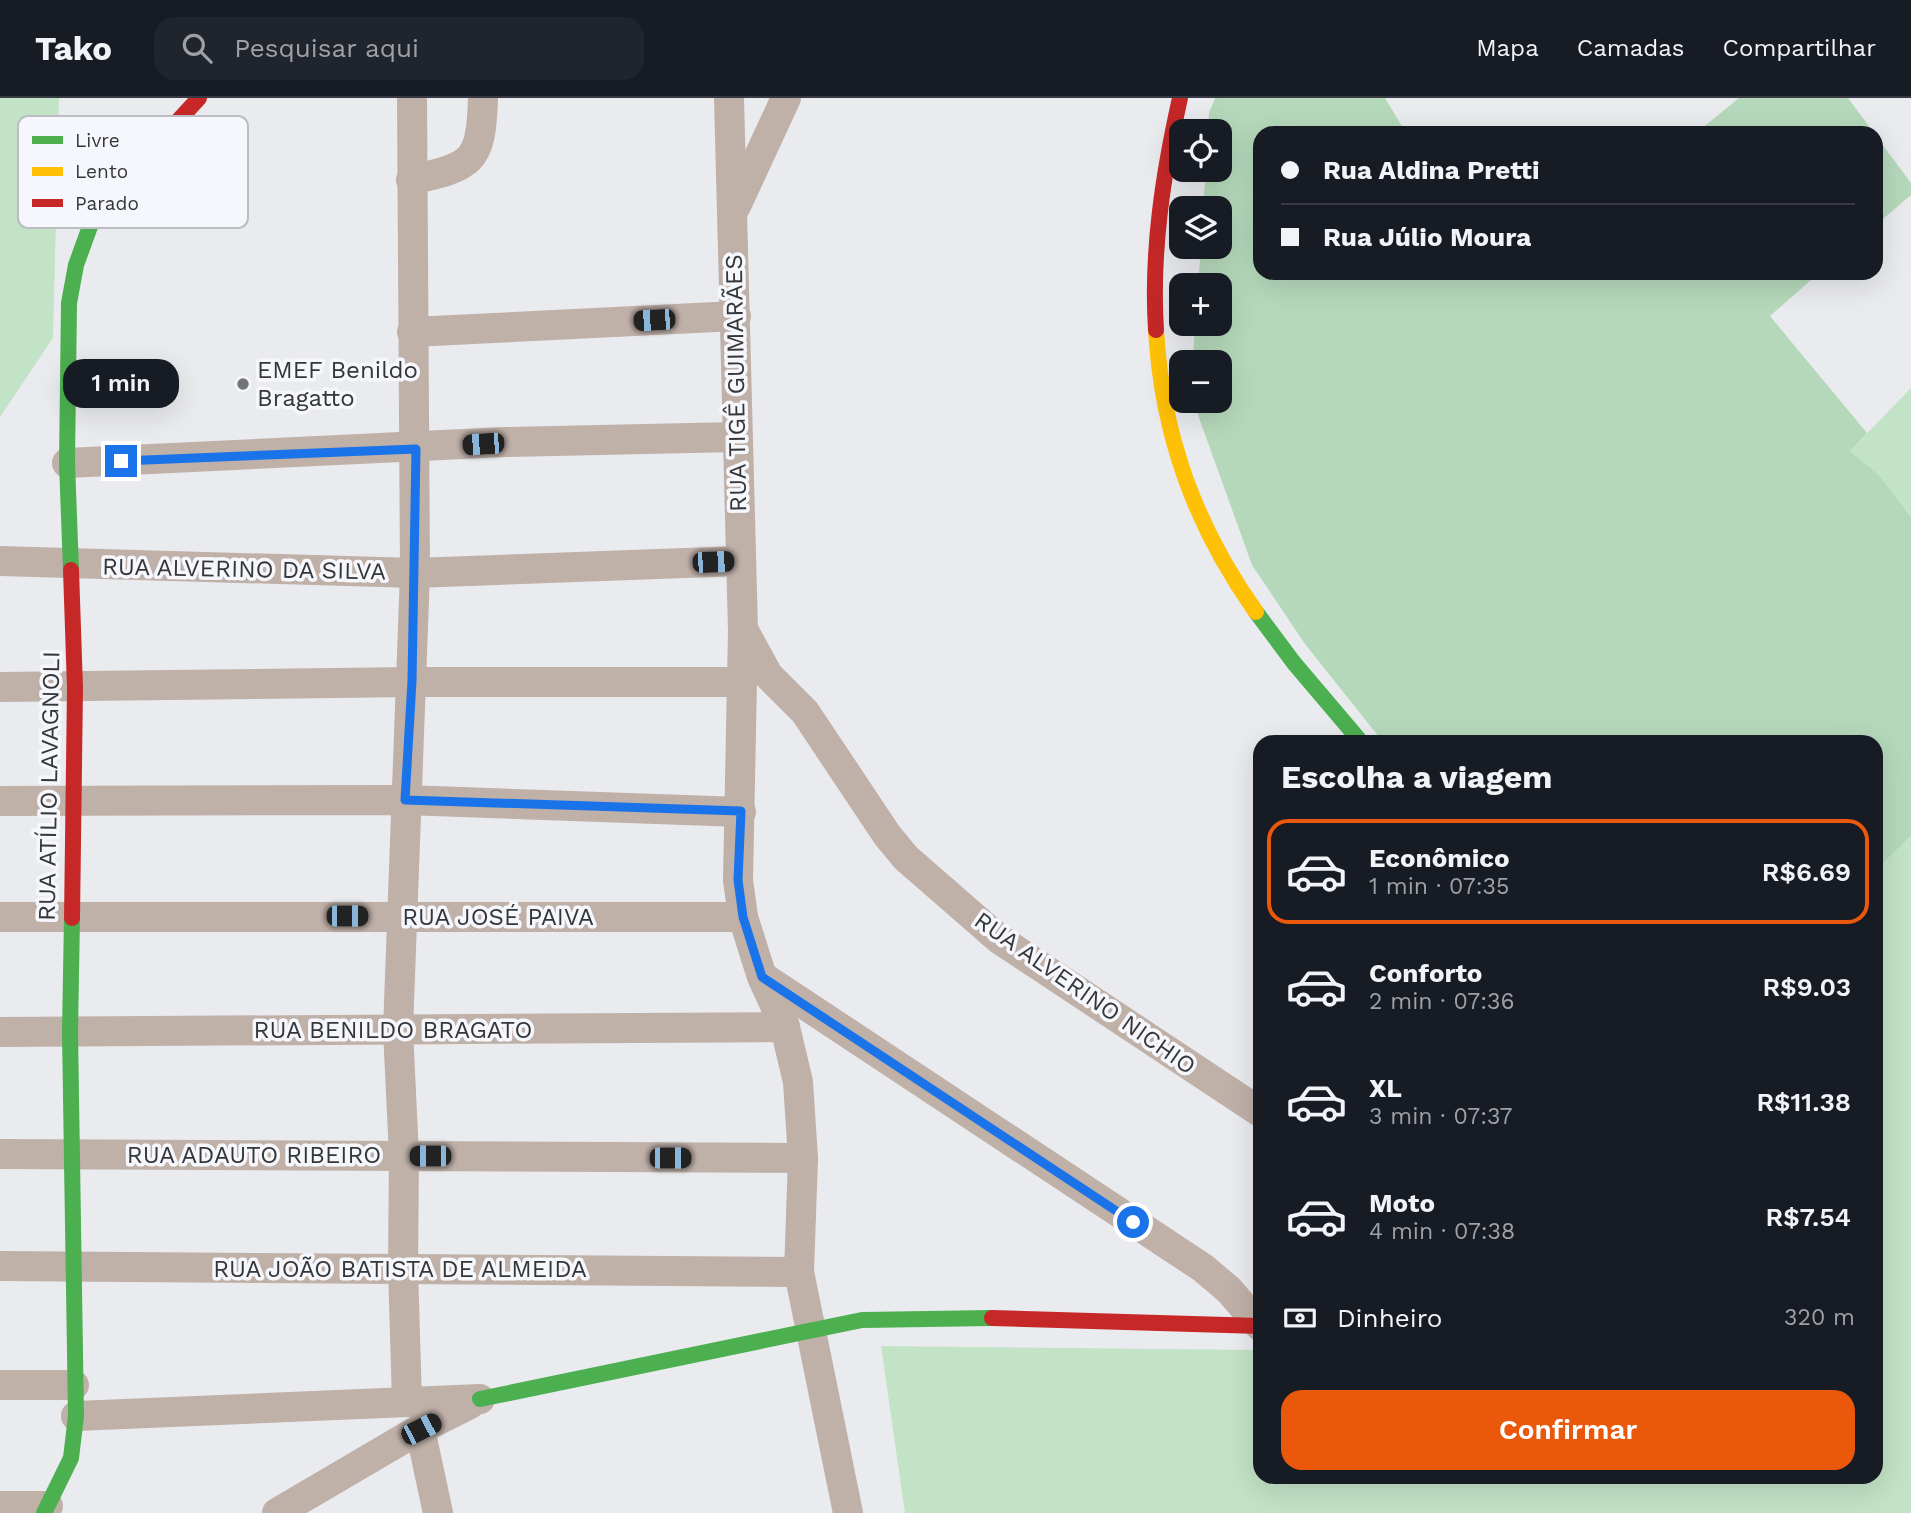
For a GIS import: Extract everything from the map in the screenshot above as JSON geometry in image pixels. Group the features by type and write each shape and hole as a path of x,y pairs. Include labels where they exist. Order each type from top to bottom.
{"street":[{"name":"RUA ATÍLIO LAVAGNOLI","path":"182,116 199,98"},
{"path":"407,1402 402,1268 404,1156 398,1030 415,573 412,98"},
{"path":"411,180 456,170 473,157 479,141 483,98"},
{"name":"RUA TIGÊ GUIMARÃES","path":"729,98 743,631 738,880 743,917 762,977 785,1027 798,1083 803,1158 799,1272 848,1513"},
{"path":"733,212 786,98"},
{"path":"1180,98 1170,140 1153,282 1161,378 1176,458 1200,519 1257,614 1300,674 1355,735"},
{"name":"RUA ATÍLIO LAVAGNOLI","path":"46,1510 71,1458 76,1416 70,1032 75,688 68,463 69,303 88,228"},
{"path":"412,332 736,316"},
{"path":"68,463 416,449 505,442 737,437"},
{"name":"RUA ALVERINO DA SILVA","path":"0,561 415,573 740,561"},
{"name":"RUA ALVERINO NICHIO","path":"743,631 768,675 804,712 887,835 906,858 999,939 1253,1107"},
{"path":"0,687 412,681 741,682"},
{"path":"0,801 405,800 741,811"},
{"name":"RUA JOSÉ PAIVA","path":"0,917 743,917"},
{"path":"762,977 1203,1268 1229,1290 1253,1318"},
{"name":"RUA BENILDO BRAGATO","path":"0,1032 785,1027"},
{"name":"RUA ADAUTO RIBEIRO","path":"0,1154 803,1158"},
{"name":"RUA JOÃO BATISTA DE ALMEIDA","path":"0,1266 799,1272"},
{"path":"76,1416 480,1399 812,1328 862,1321 975,1318 1253,1326"},
{"path":"0,1385 74,1385"},
{"path":"277,1513 421,1429 480,1399"},
{"path":"421,1429 438,1513"},
{"path":"0,1506 46,1510"}],"green space":[{"path":"0,98 59,98 59,116 18,116 18,228 56,228 53,338 0,417"},
{"path":"1215,98 1385,98 1402,126 1253,126 1253,280 1811,280 1770,316 1867,433 1850,451 1879,475 1911,517 1911,836 1883,863 1883,735 1377,735 1305,644 1252,565 1197,413 1232,413 1232,350 1194,350 1194,336 1232,336 1232,273 1199,273 1200,259 1232,259 1232,196 1204,196 1205,182 1232,182 1232,119 1209,119"},
{"path":"1739,98 1848,98 1869,126 1705,126"},
{"path":"1883,145 1911,183 1911,195 1883,219"},
{"path":"1911,388 1911,517 1879,475 1850,451"},
{"path":"1911,836 1911,1513 905,1513 881,1346 1253,1350 1253,1484 1883,1484 1883,863"}],"traffic: fast":[{"path":"71,570 67,463 69,303 76,265 89,228"},
{"path":"1256,612 1294,663 1355,735"},
{"path":"44,1513 71,1458 76,1416 70,1032 72,918"},
{"path":"480,1399 862,1320 992,1318"}],"traffic: slow":[{"path":"1156,330 1166,406 1185,478 1215,546 1256,612"}],"traffic: jam":[{"path":"182,116 199,98"},
{"path":"1156,330 1157,242 1168,155 1180,98"},
{"path":"71,570 75,688 72,918"},
{"path":"992,1318 1253,1326"}],"place":[{"name":"EMEF Benildo Bragatto","path":"243,384"}],"route":[{"path":"121,461 416,449 412,681 405,800 741,811 738,880 743,917 762,977 1133,1222"}]}
